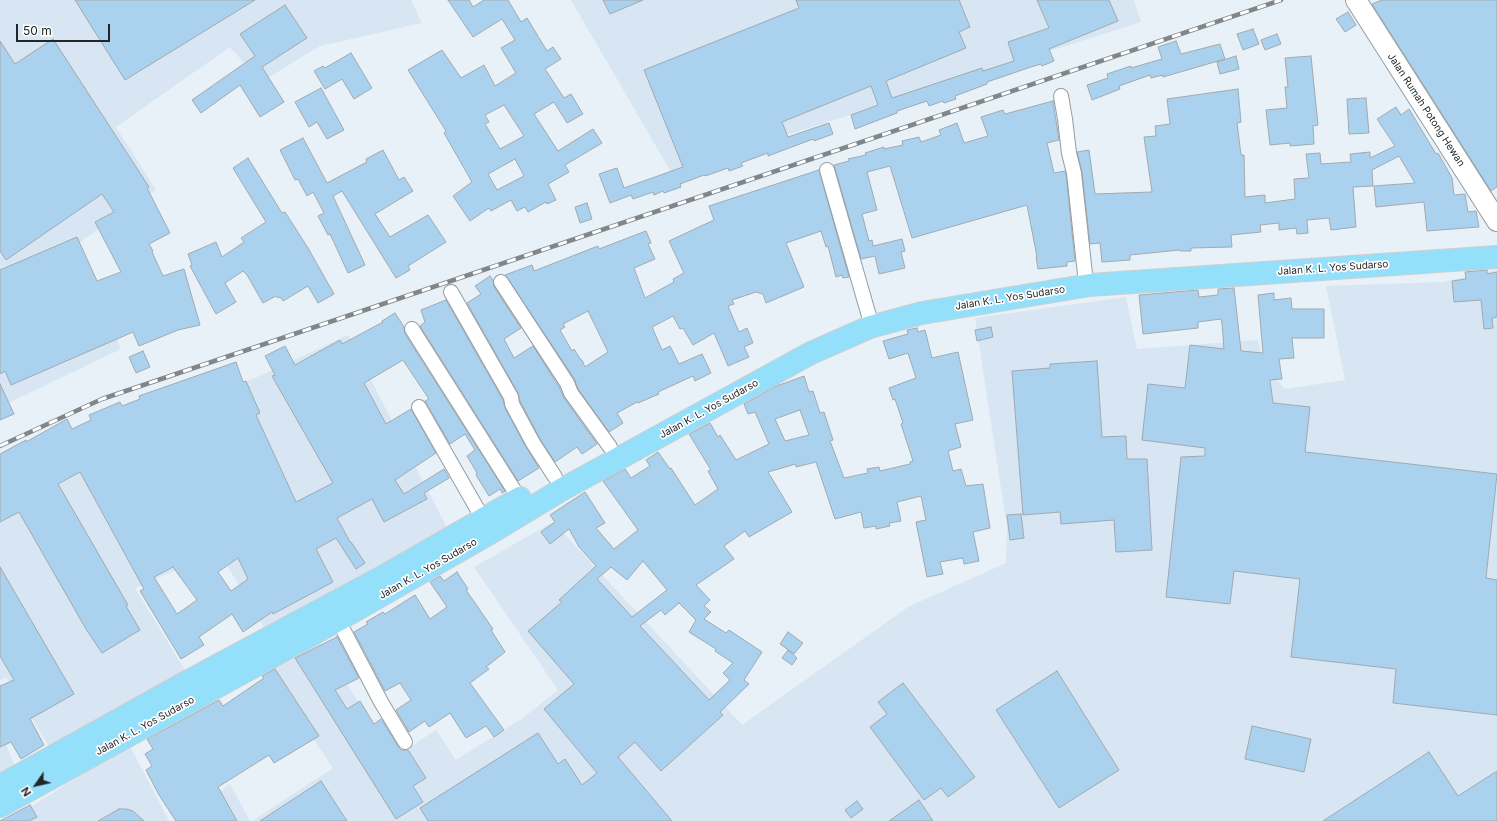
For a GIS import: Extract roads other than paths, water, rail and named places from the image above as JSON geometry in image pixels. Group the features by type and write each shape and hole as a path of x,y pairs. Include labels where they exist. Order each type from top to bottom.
{"highway":[{"name":"Jalan K. L. Yos Sudarso","path":"0,786 185,683 388,574 555,477 610,447 808,341 869,316 921,302 1085,274 1476,250 1497,247"},
{"name":"Jalan K. L. Yos Sudarso","path":"0,806 338,620 495,530 568,486 811,353 870,327 922,312 1090,285 1497,257"}],"street":[{"name":"Jalan Rumah Potong Hewan","path":"1356,0 1497,221"},
{"path":"1061,96 1074,173 1085,274"},
{"path":"827,170 869,316"},
{"path":"501,282 567,383 571,393 610,447"},
{"path":"451,292 511,397 512,404 533,443 555,477"},
{"path":"412,329 519,498"},
{"path":"419,406 483,519"},
{"path":"338,620 381,702 405,742"}],"railway":[{"path":"0,446 102,399 1281,0"}]}
